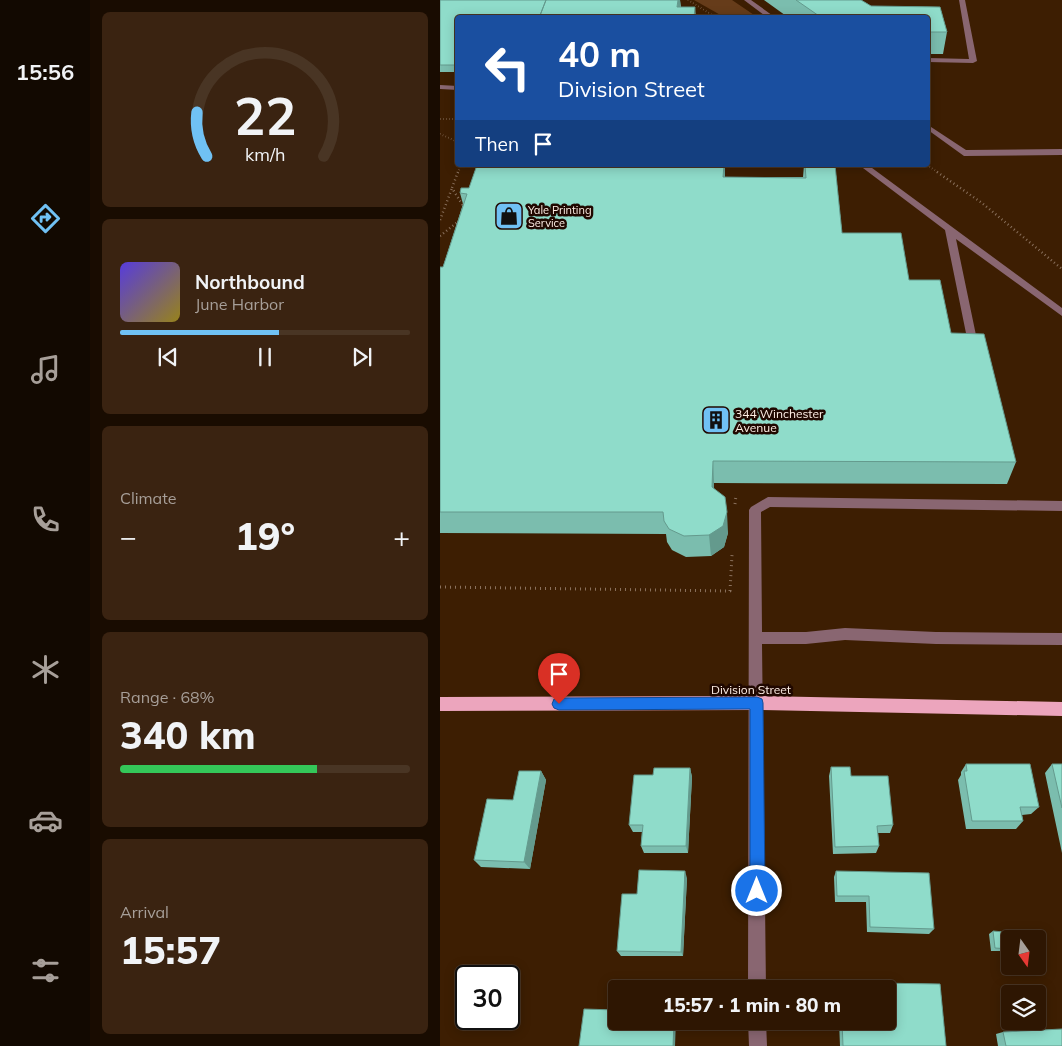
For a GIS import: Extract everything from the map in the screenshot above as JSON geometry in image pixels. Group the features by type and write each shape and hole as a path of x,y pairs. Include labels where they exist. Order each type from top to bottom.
{"main road":[{"name":"Division Street","path":"440,704 757,703 1062,709"}],"street":[{"path":"747,0 769,15"},
{"path":"930,60 973,61 962,0"},
{"path":"440,87 455,88"},
{"path":"930,128 964,153 1062,152"},
{"path":"866,167 1062,313"},
{"path":"949,228 972,340"},
{"path":"757,980 755,510 768,502 1062,506"},
{"path":"755,638 806,638 845,634 936,638 1062,639"},
{"path":"758,1030 758,1046"}],"path":[{"path":"688,0 712,15"},
{"path":"440,119 455,120"},
{"path":"440,134 455,141"},
{"path":"440,220 460,167"},
{"path":"930,167 982,203 1062,269"},
{"path":"452,188 468,214"},
{"path":"440,236 461,220"},
{"path":"735,514 736,495"},
{"path":"440,588 730,592 733,553"}],"shaded area":[{"path":"694,0 732,0 754,15 720,15"}],"building":[{"path":"440,0 546,0 540,15 455,15 455,65 440,65"},
{"path":"546,0 678,0 677,7 695,7 694,15 540,15"},
{"path":"796,0 861,0 871,6 940,7 947,32 930,32 930,15 818,15"},
{"name":"344 Winchester Avenue","path":"476,167 724,167 723,177 806,178 805,167 835,167 842,233 901,233 909,280 940,280 951,333 984,334 1016,462 713,461 712,487 725,497 727,512 723,526 709,535 684,536 669,529 664,521 663,512 440,512 440,267 443,267 467,194 460,193 461,188 469,188"},
{"path":"966,764 1030,764 1039,807 1020,807 1023,821 972,821 964,771 967,771"},
{"path":"1052,764 1062,764 1062,808"},
{"path":"831,767 850,767 851,776 888,776 893,825 877,826 879,846 835,847"},
{"path":"654,768 690,768 686,846 641,846 643,825 629,825 634,775 653,775"},
{"path":"519,771 541,771 524,862 474,860 487,799 513,800"},
{"path":"639,870 685,871 681,952 617,951 622,894 637,894"},
{"path":"836,871 929,873 934,929 870,927 869,896 837,896"},
{"path":"993,931 1001,932 1001,948 995,948"},
{"path":"896,983 940,984 946,1046 843,1046 842,1030 896,1030"},
{"path":"584,1009 608,1010 608,1030 674,1030 673,1046 579,1046"},
{"path":"1062,1029 1062,1046 1006,1046 1003,1032"}],"place":[{"name":"Yale Printing Service","path":"509,216"},
{"name":"344 Winchester Avenue","path":"716,420"}],"route":[{"path":"559,704 757,703 757,891"}]}
